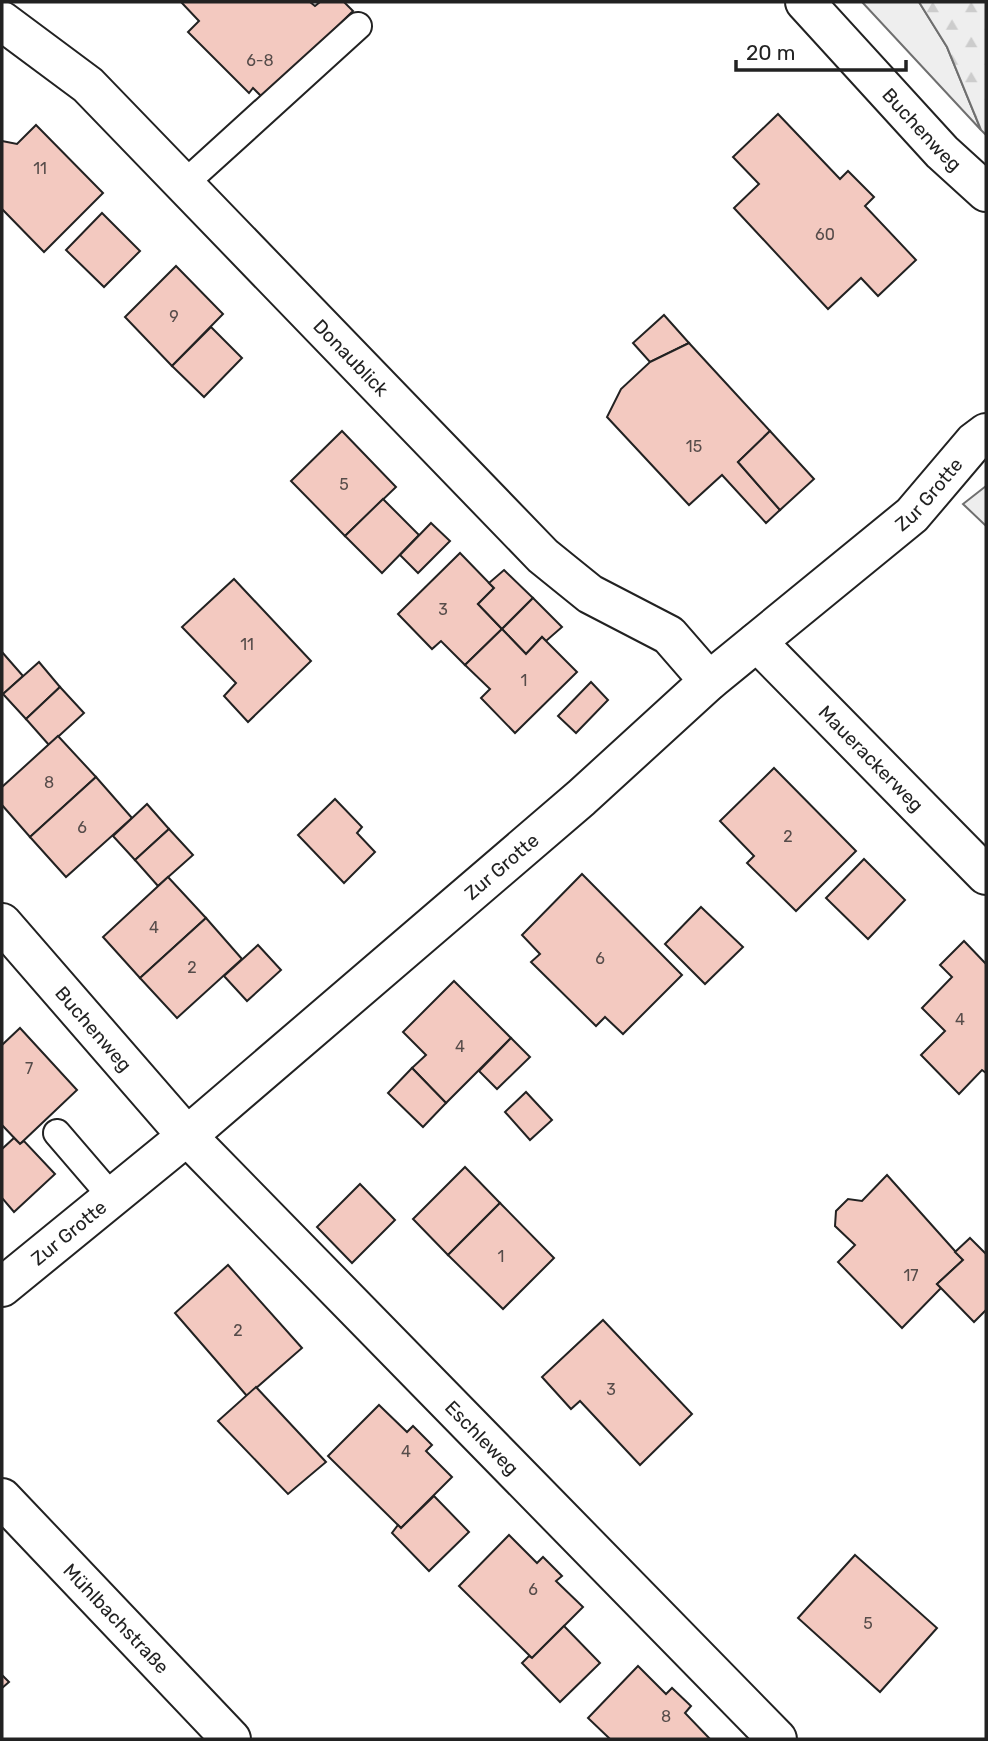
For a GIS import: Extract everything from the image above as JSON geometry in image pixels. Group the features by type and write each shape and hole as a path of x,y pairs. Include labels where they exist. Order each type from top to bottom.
{"street":[{"name":"Buchenweg","path":"805,2 942,152 986,192"},
{"name":"Donaublick","path":"2,21 88,85 543,556 590,594 669,635 709,681"},
{"name":"Zur Grotte","path":"2,1287 187,1136 581,799 709,681 912,515 974,443 986,433"},
{"name":"Mauerackerweg","path":"757,642 986,875"},
{"name":"Buchenweg","path":"2,923 187,1136"},
{"name":"Eschleweg","path":"187,1136 777,1739"},
{"name":"Mühlbachstraße","path":"2,1498 231,1739"}],"lane":[{"path":"184,184 358,26"},
{"path":"57,1132 112,1197"}],"green space":[{"path":"862,2 919,2 947,47 981,130"},
{"path":"919,2 986,2 986,135 981,130 947,47"},
{"path":"986,486 986,526 963,504"}],"building":[{"path":"181,2 310,2 315,6 320,2 344,2 353,11 264,99 253,88 249,93 188,32 199,21"},
{"path":"778,114 840,179 848,171 874,197 865,206 916,260 878,296 861,278 828,309 734,208 759,184 733,157"},
{"path":"36,125 103,193 44,252 2,209 2,141 17,144"},
{"path":"102,213 140,251 104,287 66,250"},
{"path":"176,266 223,314 172,366 125,317"},
{"path":"664,315 689,343 650,362 633,343"},
{"path":"211,327 242,358 204,397 172,366"},
{"path":"689,343 770,431 738,462 780,510 766,523 722,475 689,505 607,417 621,389 650,362"},
{"path":"342,431 396,487 345,536 291,481"},
{"path":"770,431 814,479 780,510 738,462"},
{"path":"383,499 419,535 382,573 345,536"},
{"path":"431,523 450,541 418,573 400,555"},
{"path":"460,553 494,588 478,604 502,629 465,665 441,641 432,649 398,614"},
{"path":"504,570 533,598 502,629 478,604 494,588 489,583"},
{"path":"234,579 311,661 248,722 224,696 236,683 182,627"},
{"path":"533,598 562,627 546,641 542,637 526,654 502,629"},
{"path":"502,629 526,654 542,637 577,672 515,733 481,698 490,689 465,665"},
{"path":"2,652 23,676 2,695"},
{"path":"39,662 60,687 26,719 3,694"},
{"path":"591,682 608,700 576,733 558,716"},
{"path":"60,687 84,713 49,745 26,719"},
{"path":"58,736 96,777 30,837 2,805 2,787"},
{"path":"774,768 856,851 796,911 747,863 754,856 720,821"},
{"path":"96,777 132,818 66,877 30,837"},
{"path":"335,799 362,827 357,833 375,852 344,883 298,835"},
{"path":"147,804 169,829 135,860 113,836"},
{"path":"169,829 193,855 158,886 135,860"},
{"path":"864,859 905,900 868,939 826,898"},
{"path":"582,874 682,975 623,1034 605,1017 596,1026 531,962 540,954 522,935"},
{"path":"168,877 206,918 140,978 103,937"},
{"path":"701,907 743,947 705,984 665,944"},
{"path":"206,918 242,959 177,1018 140,978"},
{"path":"964,941 986,964 986,1073 982,1070 959,1094 921,1055 945,1031 922,1008 952,977 940,965"},
{"path":"258,945 281,970 247,1001 224,976"},
{"path":"454,981 511,1038 446,1103 412,1068 426,1055 403,1032"},
{"path":"20,1028 77,1090 20,1144 2,1125 2,1045"},
{"path":"511,1038 530,1057 497,1089 479,1071"},
{"path":"412,1068 446,1103 423,1127 388,1093"},
{"path":"526,1092 552,1120 530,1140 505,1112"},
{"path":"14,1138 20,1144 24,1141 55,1174 14,1212 2,1198 2,1149"},
{"path":"465,1167 500,1203 448,1255 413,1219"},
{"path":"887,1175 963,1260 937,1284 941,1288 902,1328 838,1262 855,1245 835,1226 836,1211 848,1199 862,1201"},
{"path":"360,1184 395,1220 352,1263 317,1227"},
{"path":"500,1203 554,1258 503,1309 448,1255"},
{"path":"970,1238 986,1254 986,1310 974,1322 937,1284 963,1260 955,1252"},
{"path":"228,1265 302,1348 247,1396 175,1313"},
{"path":"603,1320 692,1414 640,1465 580,1401 571,1409 542,1377"},
{"path":"256,1387 326,1462 288,1494 218,1421"},
{"path":"379,1405 407,1432 413,1426 432,1445 426,1451 452,1477 401,1528 328,1456"},
{"path":"434,1496 469,1532 429,1571 392,1533 398,1525 401,1528"},
{"path":"509,1535 537,1563 543,1557 562,1576 556,1581 583,1607 532,1658 459,1586"},
{"path":"855,1555 937,1628 880,1692 798,1618"},
{"path":"564,1626 600,1663 560,1702 522,1663 529,1656 532,1658"},
{"path":"638,1666 666,1694 672,1688 691,1706 685,1713 710,1739 610,1739 588,1718"},
{"path":"2,1675 9,1682 2,1688"}]}
